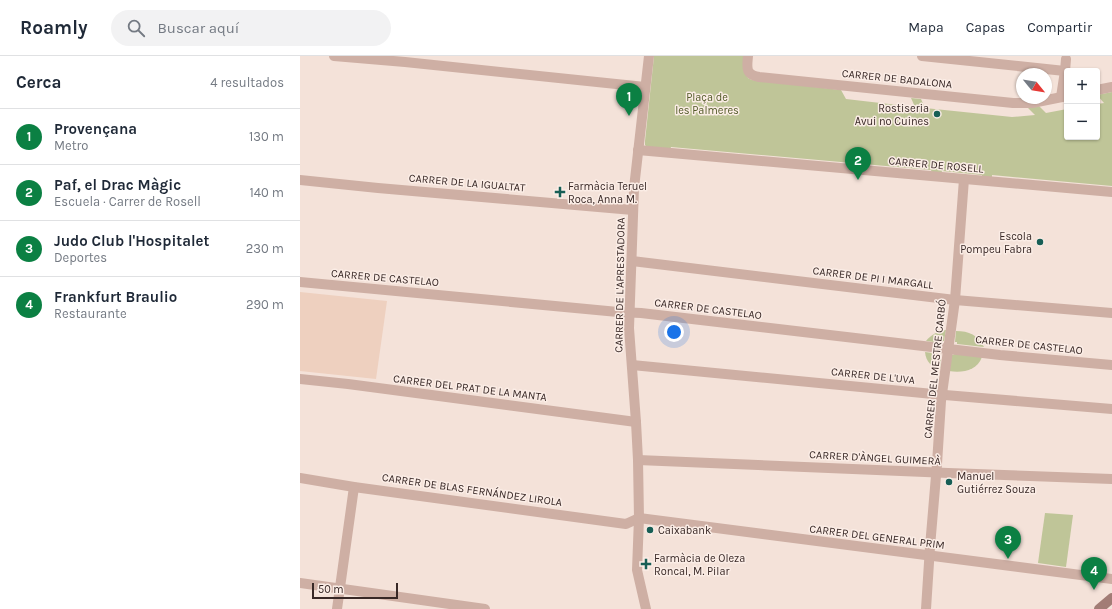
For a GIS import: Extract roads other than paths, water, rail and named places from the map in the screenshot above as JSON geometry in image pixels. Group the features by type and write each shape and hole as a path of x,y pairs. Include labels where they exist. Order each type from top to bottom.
{"street":[{"path":"334,56 646,87"},
{"name":"CARRER DE L'APRESTADORA","path":"646,609 637,570 639,518 638,460 629,328 634,188 649,56"},
{"name":"CARRER DE BADALONA","path":"748,56 748,72 759,77 1013,103 1032,103 1064,96"},
{"path":"922,56 1064,71"},
{"name":"CARRER DE BADALONA","path":"1064,68 1066,59"},
{"path":"1100,89 1112,87"},
{"name":"CARRER DE ROSELL","path":"638,150 1112,192"},
{"name":"CARRER DEL MESTRE CARBÓ","path":"926,609 942,394 955,300 964,179"},
{"name":"CARRER DE LA IGUALTAT","path":"300,180 633,210"},
{"name":"CARRER DE PI I MARGALL","path":"632,261 955,300 1112,313"},
{"name":"CARRER DE CASTELAO","path":"300,282 657,315 1000,355 1112,365"},
{"name":"CARRER DE L'UVA","path":"632,365 1112,409"},
{"name":"CARRER DEL PRAT DE LA MANTA","path":"300,379 636,422"},
{"name":"CARRER D'ÀNGEL GUIMERÀ","path":"638,460 1112,479"},
{"name":"CARRER DE BLAS FERNÁNDEZ LIROLA","path":"300,478 354,487 626,524 639,518"},
{"path":"337,609 354,487"},
{"name":"CARRER DEL GENERAL PRIM","path":"639,518 1112,579"},
{"path":"300,583 486,609"},
{"path":"1099,609 1112,598"}],"place":[{"name":"Rostiseria Avui no Cuines","path":"937,114"},
{"name":"Provençana","path":"629,116"},
{"name":"Paf, el Drac Màgic","path":"858,180"},
{"name":"Farmàcia Teruel Roca, Anna M.","path":"560,192"},
{"name":"Escola Pompeu Fabra","path":"1040,242"},
{"name":"Manuel Gutiérrez Souza","path":"949,482"},
{"name":"Caixabank","path":"650,530"},
{"name":"Judo Club l'Hospitalet","path":"1008,559"},
{"name":"Farmàcia de Oleza Roncal, M. Pilar","path":"646,564"},
{"name":"Frankfurt Braulio","path":"1094,590"}],"park label":[{"name":"Plaça de les Palmeres","path":"707,103"}]}
